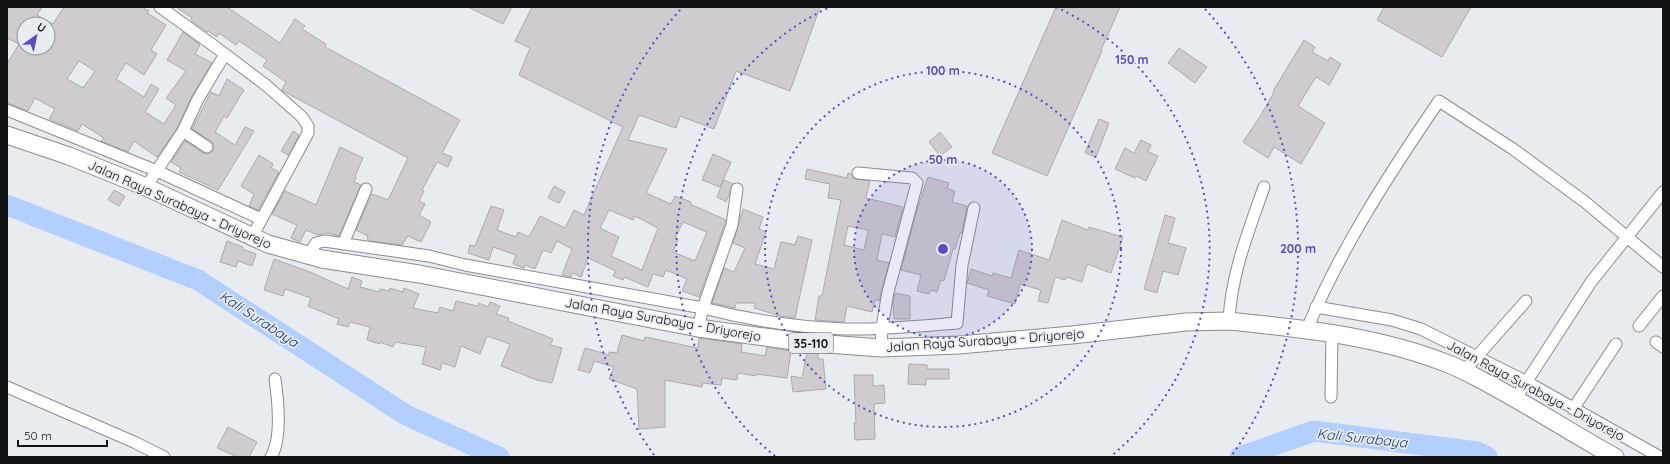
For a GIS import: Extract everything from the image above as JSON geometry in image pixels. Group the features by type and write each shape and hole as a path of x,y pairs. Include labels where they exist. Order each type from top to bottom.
{"main road":[{"name":"Jalan Raya Surabaya - Driyorejo","path":"7,135 69,156 146,187 268,244 322,259 419,274 698,328 801,342 881,348 924,347 1072,335 1186,322 1229,321 1332,332 1401,347 1464,371 1516,398 1587,442 1615,457"}],"street":[{"path":"160,7 267,86 302,117 308,126 308,133 252,237"},
{"path":"146,187 183,131 198,99 225,54"},
{"path":"1307,329 1316,307 1353,234 1414,137 1439,101 1519,153 1585,202 1663,267"},
{"name":"Jalan Raya Surabaya - Driyorejo","path":"7,110 157,171 261,219"},
{"path":"183,131 207,147"},
{"path":"858,173 912,178 917,183 888,292 882,328 881,348"},
{"path":"1229,321 1230,297 1248,233 1264,187"},
{"path":"343,244 366,189"},
{"path":"698,328 703,308 732,225 737,189"},
{"path":"1516,398 1591,282 1663,192"},
{"name":"Jalan Raya Surabaya - Driyorejo","path":"308,255 319,241 429,256 465,265 703,308 736,316 804,326 846,329 923,326 958,323 962,265 974,208"},
{"path":"1639,326 1663,296"},
{"path":"1464,371 1526,301"},
{"name":"Jalan Raya Surabaya - Driyorejo","path":"1316,307 1392,320 1421,330 1527,382 1660,457"},
{"path":"923,326 924,347"},
{"path":"1331,397 1332,332"},
{"path":"1573,409 1616,344"},
{"path":"271,457 275,450 277,429 278,399 275,379"},
{"path":"7,387 134,442 164,457"}],"building":[{"path":"7,7 42,7 37,15 39,16 16,16 16,42 7,38"},
{"path":"64,7 141,7 149,11 147,13 166,25 151,50 157,54 144,75 126,63 116,79 144,97 151,84 159,89 145,112 164,124 176,105 166,98 186,71 167,60 183,32 200,45 195,54 212,63 192,96 177,128 157,157 134,141 128,152 101,141 104,138 82,124 78,131 49,119 55,109 35,98 28,111 7,103 7,64 16,49 16,56 56,56 56,19","holes":["79,61 95,71 83,88 67,79"]},
{"path":"176,7 227,7 280,43 295,19 305,26 302,29 326,44 325,47 460,120 442,153 452,157 448,167 437,162 422,190 424,191 419,201 425,204 419,215 431,222 421,242 408,236 402,245 371,241 367,239 368,236 356,230 372,194 388,200 408,158 283,91 282,90 286,82 263,66 267,60 239,41 236,45 219,33 217,37 208,31 207,32 191,20 192,18"},
{"path":"468,7 512,7 503,24"},
{"path":"532,7 820,7 790,91 736,71 714,129 680,116 676,128 639,115 628,140 667,149 646,193 671,204 675,196 691,202 690,204 726,220 699,297 682,291 687,279 666,270 663,277 653,274 648,287 624,277 623,280 613,276 616,271 588,258 581,277 573,273 571,277 562,275 572,249 557,241 551,253 543,250 535,269 525,265 524,268 513,264 516,255 493,247 489,260 468,253 470,245 475,246 491,206 504,210 497,230 516,237 518,232 529,237 540,216 565,228 574,210 584,215 623,127 519,75 530,48 515,41","holes":["609,210 633,220 635,216 658,228 642,270 611,256 619,237 600,228","683,222 707,232 695,261 673,252 678,239 675,238"]},
{"path":"1056,7 1120,7 1047,176 992,153"},
{"path":"1384,7 1471,7 1442,57 1377,20"},
{"path":"1304,40 1315,47 1312,52 1328,61 1330,57 1341,64 1329,85 1316,77 1298,106 1325,123 1301,164 1274,147 1268,158 1243,142 1261,115 1274,92 1273,91"},
{"path":"1179,48 1207,67 1195,83 1168,63"},
{"path":"227,79 244,90 227,118 224,116 215,132 235,145 245,127 254,131 218,190 179,172 181,168 171,162 185,141 203,153 207,154 213,151 214,147 211,141 192,129 211,92 219,96"},
{"path":"1099,119 1109,123 1096,157 1085,153"},
{"path":"293,131 299,135 288,155 281,151"},
{"path":"940,132 952,147 940,156 929,142"},
{"path":"1141,140 1151,145 1148,152 1158,156 1146,181 1115,169 1125,148 1134,153"},
{"path":"340,147 363,158 354,182 361,185 339,236 327,233 318,235 306,230 300,242 291,238 297,225 272,214 285,191 316,205"},
{"path":"713,154 731,162 720,187 702,180"},
{"path":"259,155 273,164 271,168 279,172 258,210 249,206 254,194 241,186"},
{"path":"807,169 847,178 848,173 851,174 854,179 870,181 866,198 903,207 895,237 882,234 877,260 889,263 879,301 875,300 872,312 847,306 844,322 815,320 819,296 822,296 841,200 828,198 830,184 805,179","holes":["848,226 868,230 864,250 844,245"]},
{"path":"928,177 949,183 947,188 955,191 952,202 967,206 962,233 960,233 955,249 953,249 944,281 941,280 937,292 931,290 929,294 917,291 921,275 901,270 917,210"},
{"path":"724,180 733,184 726,202 717,197"},
{"path":"554,186 565,192 559,203 548,198"},
{"path":"114,190 125,196 119,206 108,200"},
{"path":"743,209 763,217 759,229 766,232 755,264 774,269 781,242 795,245 798,236 812,240 795,318 780,316 754,308 756,303 736,303 735,308 712,303 724,268 734,272 745,248 733,243"},
{"path":"1165,215 1175,218 1168,243 1186,248 1178,275 1163,271 1157,293 1144,289"},
{"path":"1062,220 1088,230 1089,227 1123,237 1111,273 1087,264 1082,282 1066,277 1065,280 1055,277 1048,303 1038,301 1041,290 1020,284 1015,304 987,296 989,290 967,283 971,269 992,276 993,273 1011,278 1019,250 1049,260"},
{"path":"227,241 256,254 252,266 238,261 236,267 220,262"},
{"path":"274,259 310,272 348,289 352,277 362,281 360,287 379,292 380,289 389,291 390,288 403,292 404,288 419,294 413,308 438,313 440,307 453,311 456,301 478,306 479,303 488,307 490,302 500,306 496,314 509,318 508,321 553,339 550,345 562,348 552,383 537,380 501,366 510,344 487,336 480,354 461,346 455,367 442,363 440,370 422,364 426,347 395,342 393,347 380,342 380,344 367,340 370,327 350,322 348,327 337,324 339,319 308,306 311,298 285,289 283,296 264,290"},
{"path":"895,293 910,296 910,319 894,319 893,304"},
{"path":"622,335 644,341 645,337 698,348 699,338 742,344 741,352 765,356 767,347 791,351 787,378 738,373 737,380 722,378 721,385 703,383 702,387 665,380 665,427 639,429 637,389 609,379 614,367 594,361 590,373 578,370 585,348 609,355 609,352 617,353"},
{"path":"807,352 818,353 818,359 823,359 826,389 793,392 791,376 802,378"},
{"path":"909,364 927,365 927,369 949,369 949,379 926,379 926,385 908,384"},
{"path":"854,375 873,375 873,386 884,385 885,403 874,404 875,439 855,440 854,423 856,423"},
{"path":"228,427 257,442 249,457 238,457 217,448"}],"waterway":[{"name":"Kali Surabaya","path":"7,205 198,280 406,415 499,457"},
{"name":"Kali Surabaya","path":"1240,457 1314,431 1477,452 1487,457"}]}
